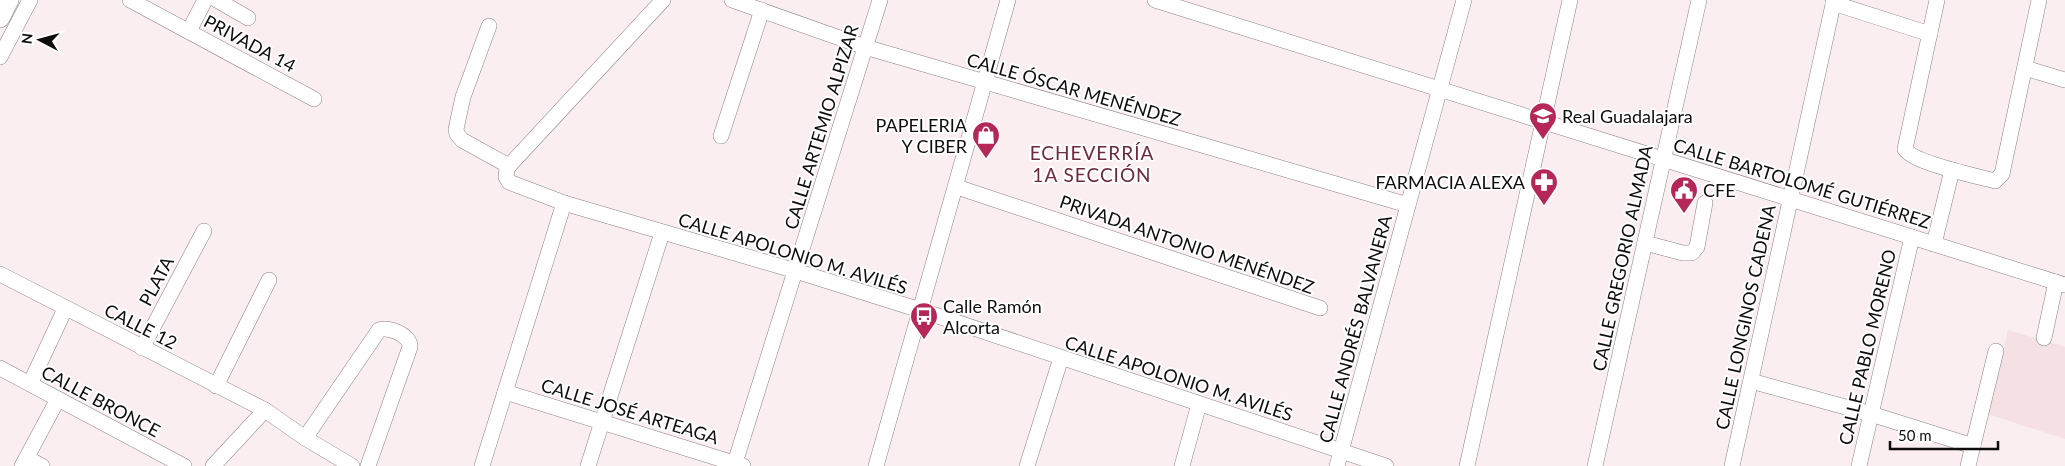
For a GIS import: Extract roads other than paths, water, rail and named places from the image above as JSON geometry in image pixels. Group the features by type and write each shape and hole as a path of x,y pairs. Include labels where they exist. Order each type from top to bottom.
{"main road":[{"path":"0,18 9,0"}],"street":[{"path":"0,57 30,0"},
{"path":"189,31 205,0"},
{"path":"216,0 248,18"},
{"path":"507,172 663,0"},
{"name":"CALLE ÓSCAR MENÉNDEZ","path":"732,0 865,48 1408,205"},
{"name":"CALLE ARTEMIO ALPIZAR","path":"738,465 880,0"},
{"path":"876,466 957,187 1008,0"},
{"name":"CALLE BARTOLOMÉ GUTIÉRREZ","path":"1155,0 2060,284"},
{"name":"CALLE ANDRÉS BALVANERA","path":"1339,459 1464,0"},
{"path":"1467,466 1570,0"},
{"name":"CALLE GREGORIO ALMADA","path":"1595,466 1699,0"},
{"path":"1937,0 1905,144 1908,153 1912,156 1952,170 1995,181 2002,174 2039,0"},
{"name":"PRIVADA 14","path":"139,2 314,99"},
{"path":"1834,2 1930,34"},
{"name":"CALLE LONGINOS CADENA","path":"1732,466 1834,2"},
{"path":"721,136 762,10"},
{"name":"CALLE APOLONIO M. AVILÉS","path":"489,26 462,97 456,129 457,134 462,140 507,172 512,184 662,233 796,271 920,310 1199,404 1339,459 1386,466"},
{"path":"2025,68 2065,80"},
{"path":"1934,244 1952,170"},
{"name":"PRIVADA ANTONIO MENÉNDEZ","path":"957,187 1320,308"},
{"path":"482,466 564,202"},
{"path":"1645,243 1692,254 1697,247 1705,203"},
{"name":"PLATA","path":"142,348 204,231"},
{"path":"588,466 662,233"},
{"name":"CALLE PABLO MORENO","path":"1859,466 1912,237"},
{"name":"CALLE 12","path":"0,274 265,410 305,438 352,466"},
{"path":"216,386 269,280"},
{"path":"2044,338 2060,284"},
{"path":"30,384 65,309"},
{"path":"305,438 379,330 387,329 407,338 410,342 410,347 368,466"},
{"path":"1968,466 1996,351"},
{"path":"1028,466 1061,358"},
{"name":"CALLE BRONCE","path":"0,368 184,466"},
{"path":"1751,382 1872,414 1973,446"},
{"name":"CALLE JOSÉ ARTEAGA","path":"505,392 738,465"},
{"path":"42,466 24,462 58,399"},
{"path":"1182,466 1199,404"},
{"path":"213,466 265,410"}],"place":[{"name":"Real Guadalajara","path":"1543,140"},
{"name":"PAPELERIA Y CIBER","path":"986,159"},
{"name":"FARMACIA ALEXA","path":"1544,206"},
{"name":"CFE","path":"1684,214"},
{"name":"Calle Ramón Alcorta","path":"924,340"}],"district":[{"name":"ECHEVERRÍA 1A SECCIÓN","path":"1092,163"}]}
